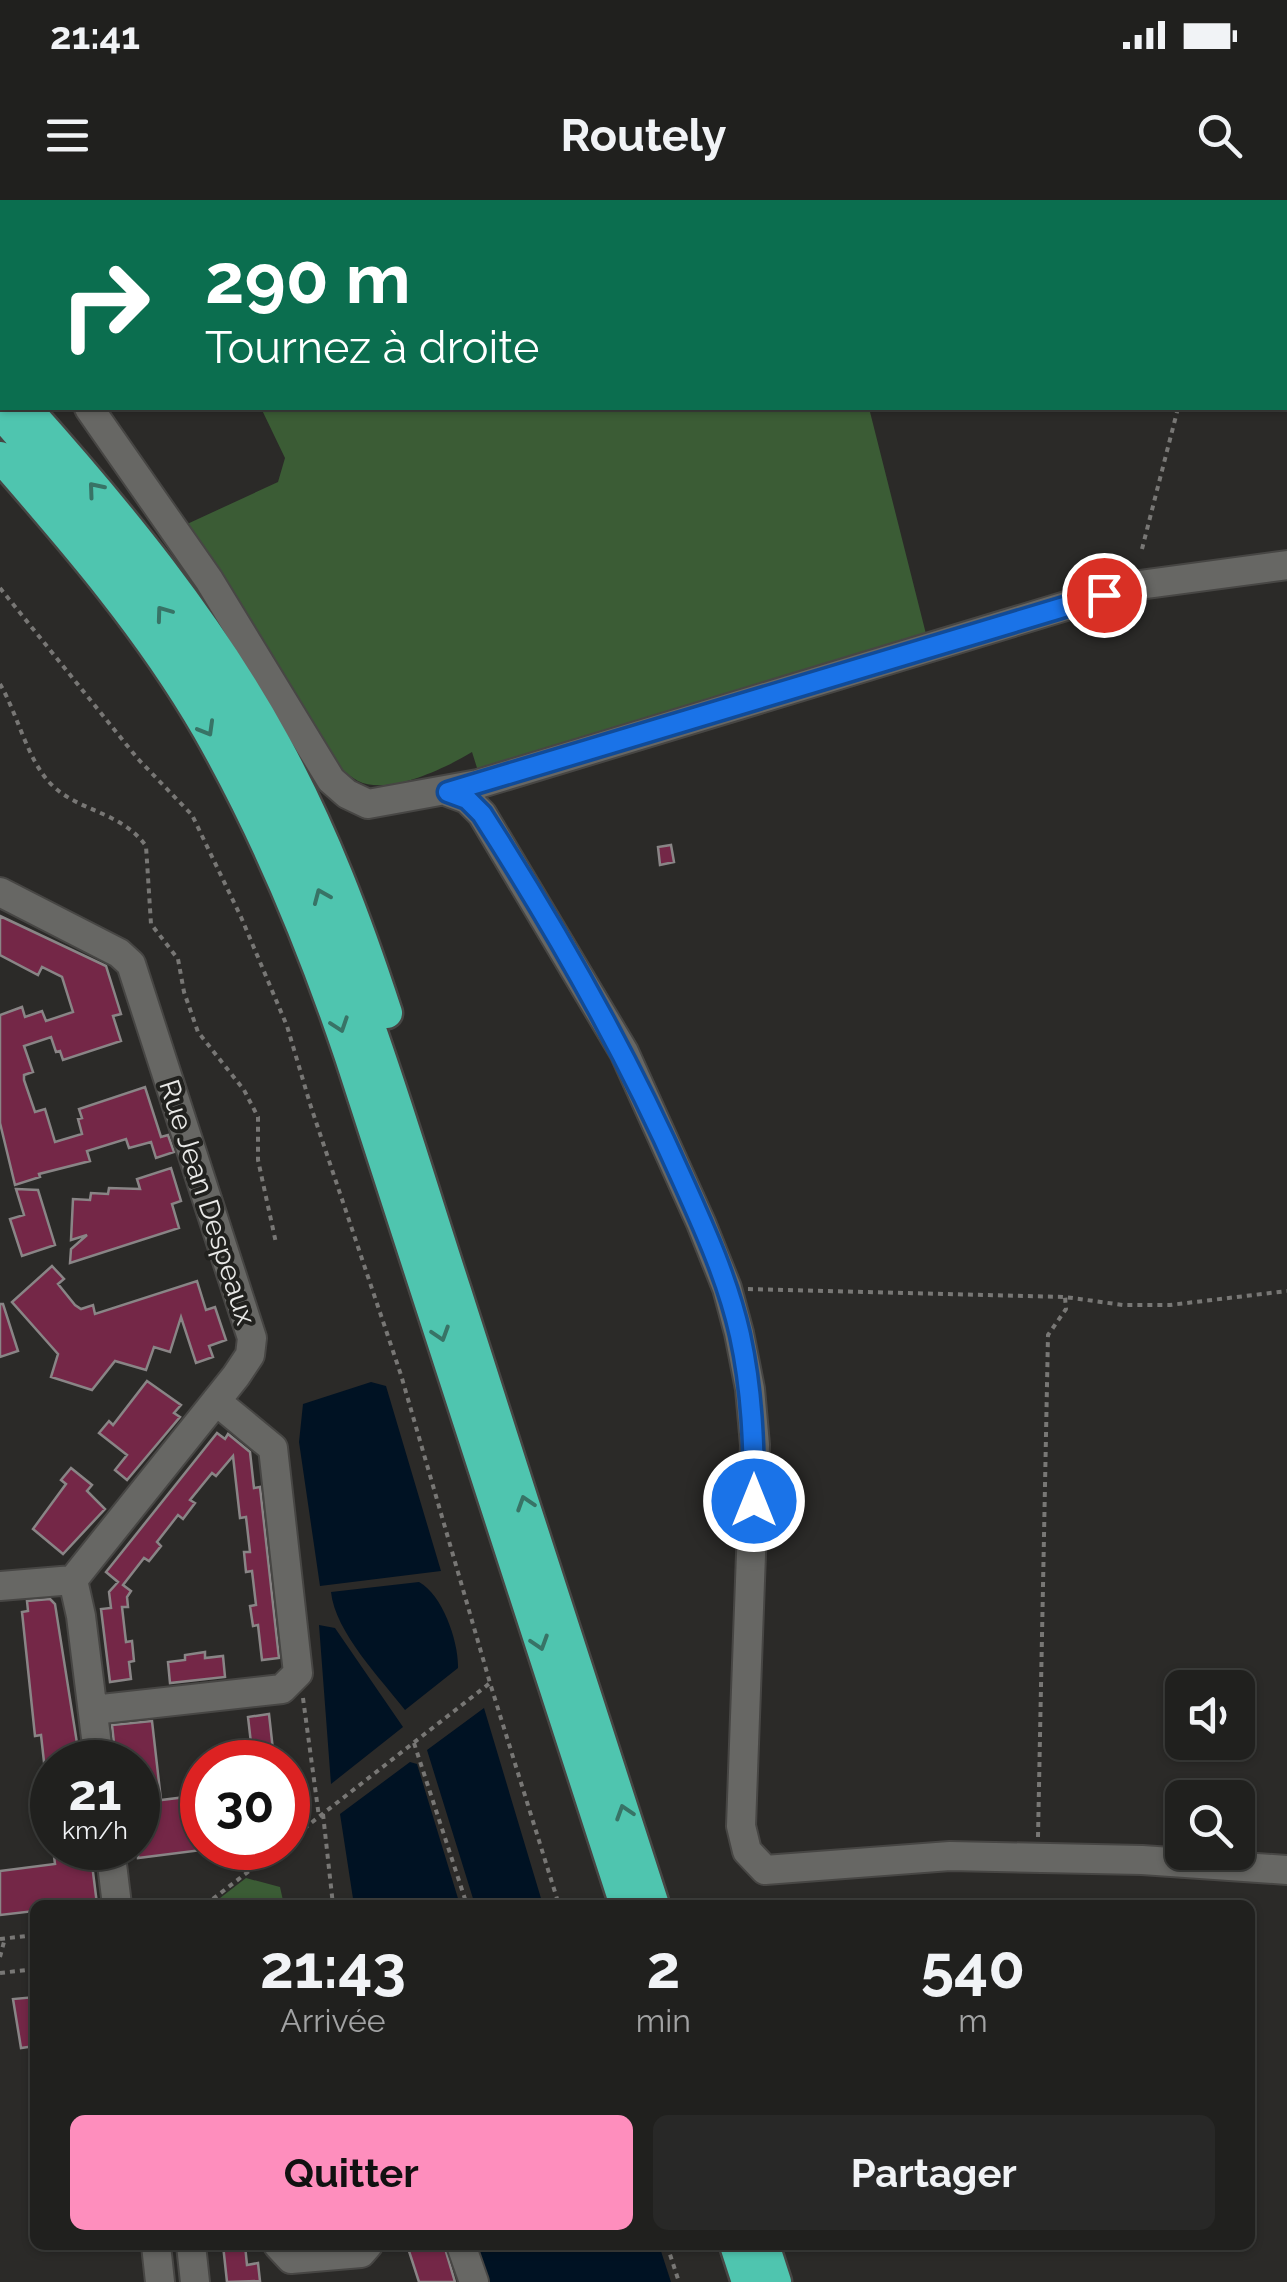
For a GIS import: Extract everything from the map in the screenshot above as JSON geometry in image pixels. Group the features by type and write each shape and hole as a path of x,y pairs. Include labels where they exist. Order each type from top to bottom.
{"highway":[{"path":"28,410 182,597 276,744 307,807 348,902 386,1011 449,1227 459,1302"},
{"path":"0,413 106,538 212,684 274,792 319,890 359,994 652,1900"},
{"path":"0,457 134,619 188,699 276,861 329,993 623,1900"},
{"path":"0,477 134,619"},
{"path":"737,2250 747,2282"},
{"path":"766,2250 776,2282"}],"street":[{"path":"91,410 210,580 331,780 347,794 368,804 448,792 1132,586 1287,565"},
{"path":"448,792 467,799 482,814 624,1052 728,1288 750,1388 755,1445 741,1826 746,1851 765,1870 950,1856 1142,1860 1287,1870"},
{"name":"Rue Jean Despeaux","path":"0,892 120,954 131,964 252,1338 250,1355 216,1401 73,1580"},
{"path":"92,1710 282,1689 293,1681 299,1664 274,1448 216,1401"},
{"path":"0,1586 73,1580 82,1616 96,1740"},
{"path":"113,1870 117,1900"},
{"path":"157,2250 160,2282"},
{"path":"192,2250 195,2282"},
{"path":"283,2250 291,2259 364,2250"},
{"path":"463,2250 474,2282"}],"path":[{"path":"1142,550 1177,410"},
{"path":"0,588 138,759 192,815 241,917 287,1026 310,1107 401,1375 490,1683 558,1900"},
{"path":"0,684 39,768 50,783 63,794 118,819 146,846 151,924 178,959 198,1032 244,1090 258,1116 258,1160 276,1244"},
{"path":"728,1288 1065,1297 1124,1305 1170,1305 1287,1290"},
{"path":"1048,1858 1038,1844 1048,1335 1066,1309 1065,1297"},
{"path":"293,1681 305,1701 332,1900"},
{"path":"310,1824 490,1683"},
{"path":"414,1742 464,1900"},
{"path":"211,1900 250,1870"},
{"path":"0,1957 3,1938 30,1935"},
{"path":"0,1973 30,1969"},
{"path":"669,2250 679,2282"}],"green space":[{"path":"262,410 870,410 926,634 478,771 472,752 400,783 370,785 338,766 185,525 278,482 285,458"},
{"path":"246,1878 280,1887 283,1900 217,1900"}],"water":[{"path":"371,1382 386,1386 441,1571 320,1586 299,1442 303,1404"},
{"path":"419,1582 435,1597 448,1620 458,1668 405,1710 350,1639 331,1592"},
{"path":"319,1625 335,1628 403,1727 331,1784"},
{"path":"484,1708 542,1900 473,1900 427,1750"},
{"path":"410,1762 417,1764 458,1900 353,1900 340,1814"},
{"path":"479,2250 661,2250 671,2282 489,2282"}],"building":[{"path":"671,845 674,862 660,865 658,847"},
{"path":"0,916 106,966 121,1014 113,1016 121,1041 63,1060 51,1037 24,1046 33,1072 24,1075 24,1080 35,1112 45,1109 55,1142 82,1134 79,1109 145,1087 161,1137 168,1135 174,1152 156,1158 151,1142 129,1148 126,1139 87,1151 90,1161 39,1174 40,1177 15,1185 0,1123 0,1015 22,1007 25,1017 42,1011 46,1021 73,1012 62,977 42,967 38,975 0,955"},
{"path":"171,1168 181,1201 172,1204 179,1228 70,1263 71,1249 87,1235 71,1240 73,1199 90,1200 91,1193 108,1194 109,1188 140,1189 137,1179"},
{"path":"16,1189 38,1190 55,1245 22,1256 10,1219 24,1215"},
{"path":"52,1266 64,1279 58,1284 75,1305 81,1309 93,1305 95,1314 197,1281 206,1310 215,1307 226,1340 209,1346 213,1357 196,1363 181,1317 170,1352 154,1347 146,1370 115,1361 92,1390 51,1377 58,1354 12,1302"},
{"path":"0,1304 18,1351 0,1357"},
{"path":"147,1381 181,1405 174,1413 180,1417 127,1480 115,1470 127,1455 99,1433 109,1421 113,1425"},
{"path":"217,1433 225,1439 228,1434 250,1452 254,1488 260,1487 279,1658 262,1660 258,1625 253,1626 250,1606 256,1605 252,1571 246,1572 244,1552 250,1552 246,1517 240,1518 233,1456 216,1476 212,1473 190,1500 195,1503 183,1519 178,1515 157,1542 161,1546 149,1561 144,1558 123,1585 131,1591 128,1607 122,1607 126,1642 132,1641 134,1661 129,1662 131,1679 110,1682 101,1609 111,1608 109,1592 118,1582 106,1572"},
{"path":"71,1468 92,1485 87,1491 105,1509 63,1554 33,1529 66,1484 61,1480"},
{"path":"50,1599 55,1604 77,1740 42,1740 41,1735 35,1736 22,1612 28,1611 27,1601"},
{"path":"205,1652 205,1658 223,1656 225,1677 170,1683 168,1662"},
{"path":"269,1714 272,1740 251,1740 248,1717"},
{"path":"152,1721 154,1740 114,1740 112,1725"},
{"path":"160,1791 161,1800 180,1798 180,1853 160,1855"},
{"path":"30,1867 93,1870 96,1900 30,1900 30,1912 0,1915 0,1871"},
{"path":"30,1997 30,2047 21,2048 13,1999"},
{"path":"224,2250 246,2250 247,2265 258,2263 260,2281 227,2282"},
{"path":"409,2250 445,2250 455,2282 419,2282"}],"route":[{"path":"754,1501 755,1445 745,1361 728,1288 702,1223 624,1052 482,814 467,799 448,792 1104,595"}]}
